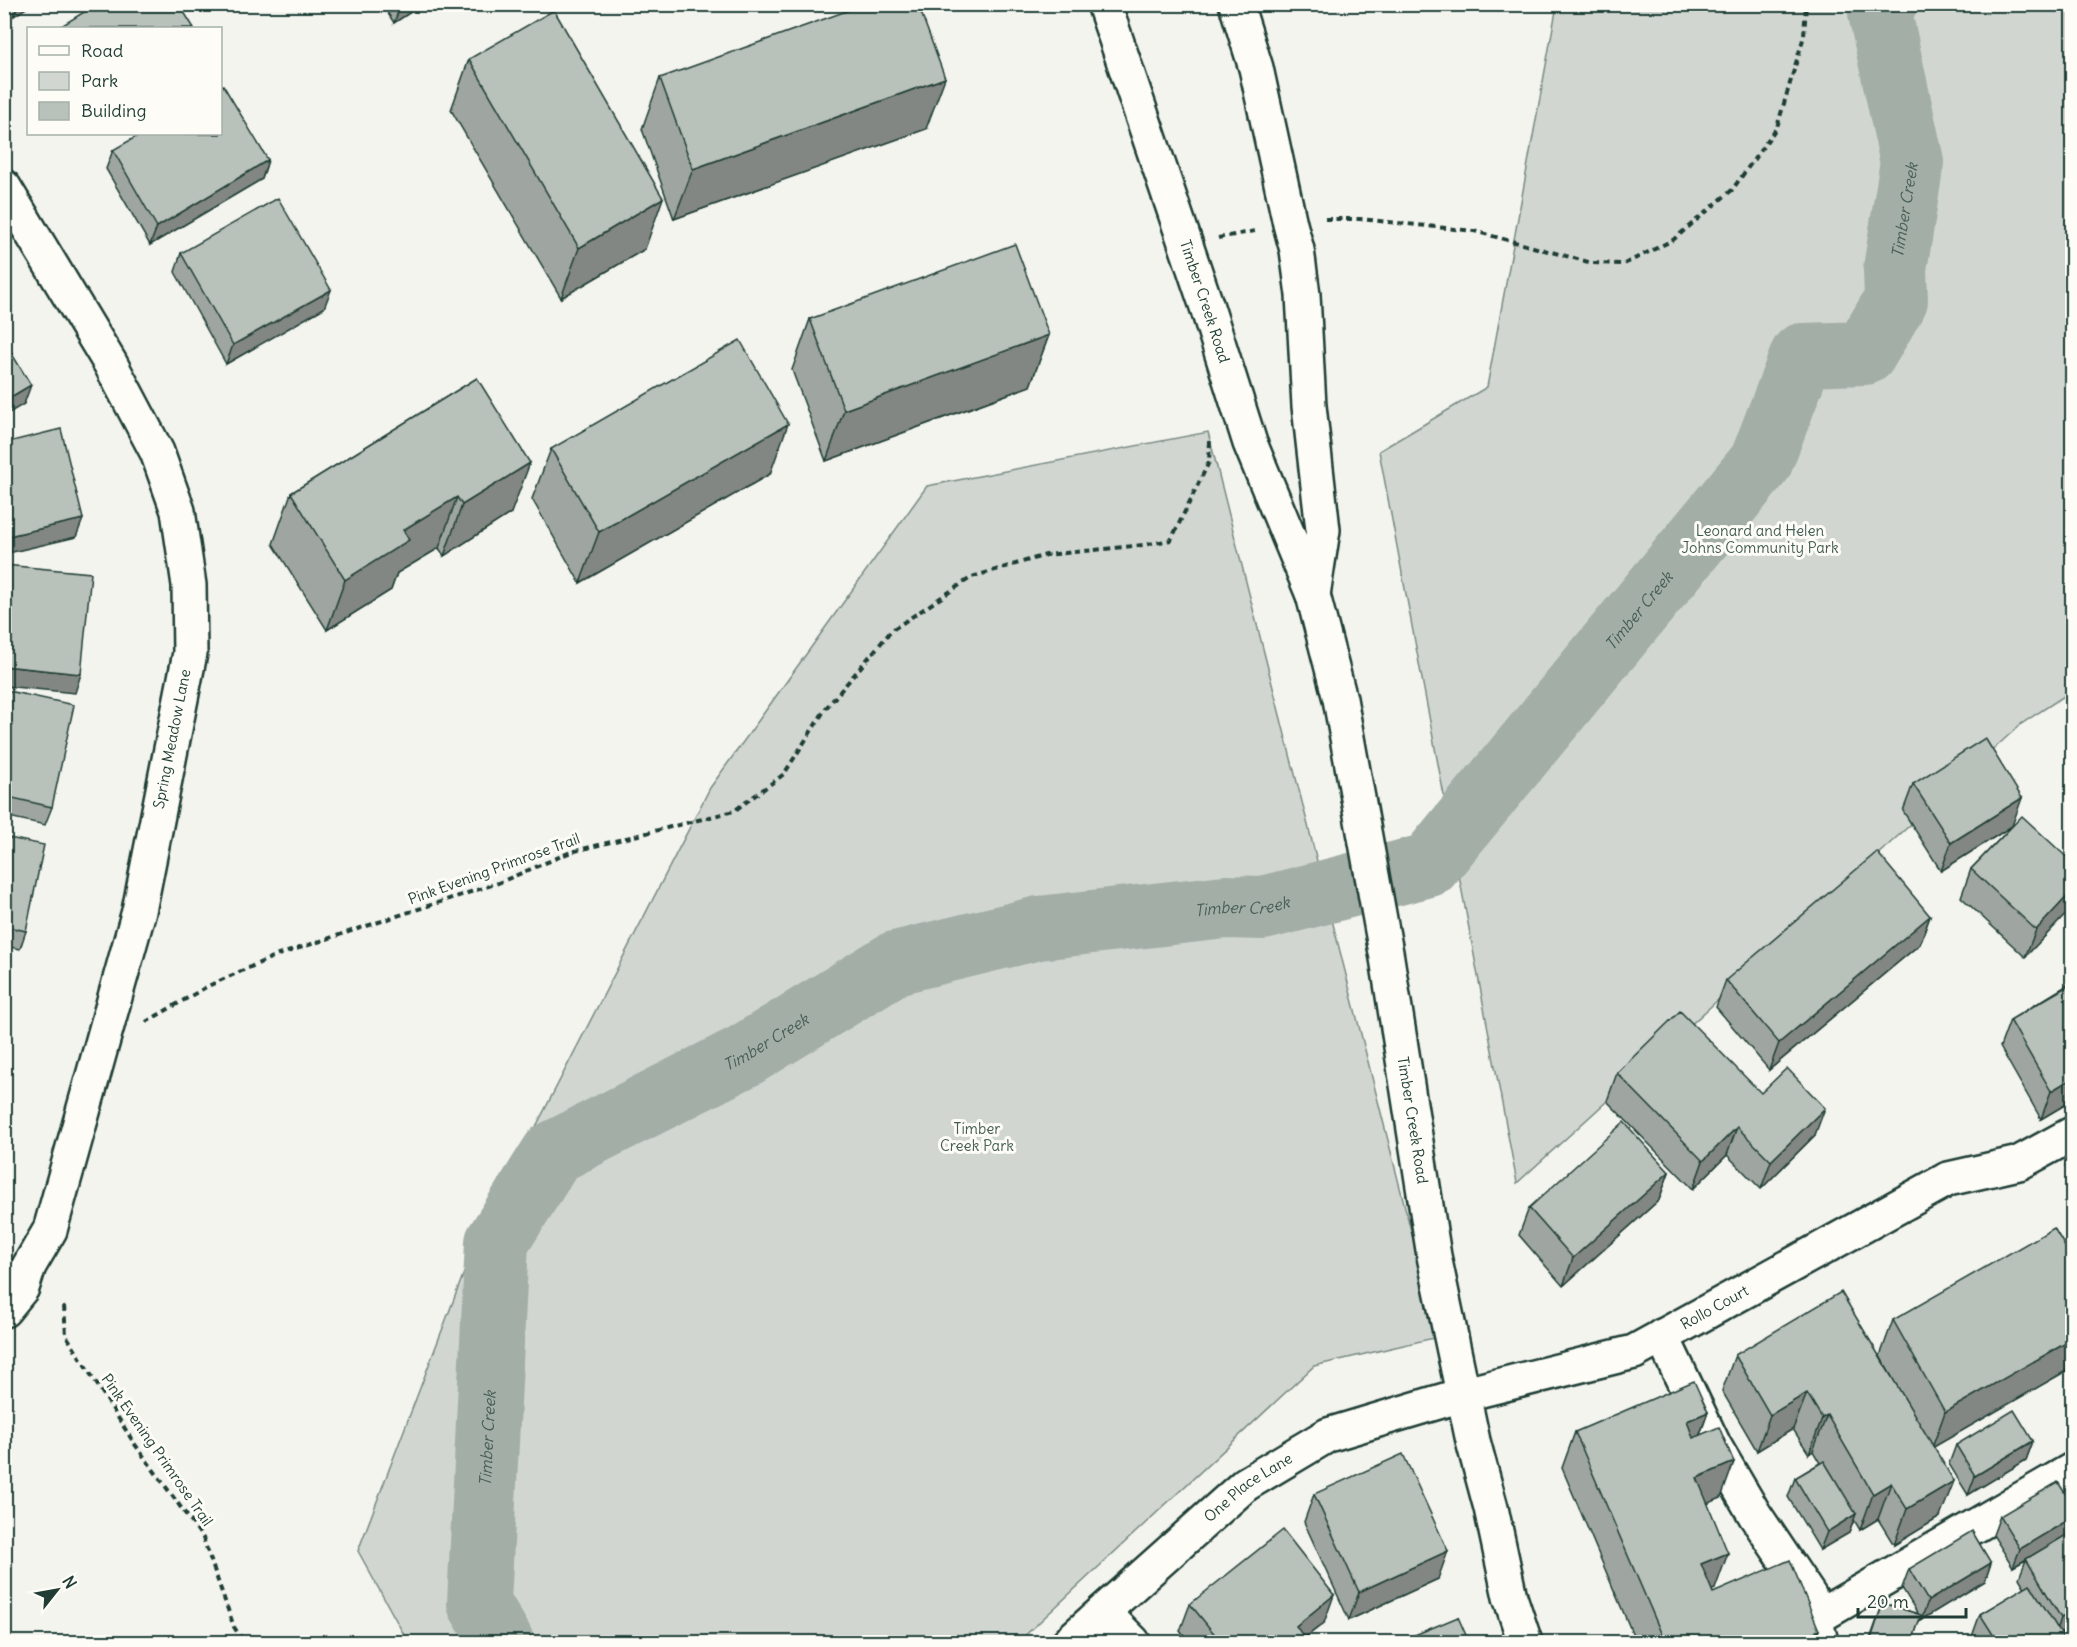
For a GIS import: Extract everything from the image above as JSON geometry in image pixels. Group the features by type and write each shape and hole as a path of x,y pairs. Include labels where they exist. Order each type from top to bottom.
{"street":[{"name":"Timber Creek Road","path":"1104,4 1207,308 1250,443 1313,595 1340,699 1387,958 1434,1256 1465,1394 1473,1441 1491,1508 1510,1597 1525,1642"},
{"name":"Timber Creek Road","path":"1236,4 1256,68 1297,249 1309,406 1323,530 1313,595"},
{"name":"Spring Meadow Lane","path":"4,187 110,363 157,452 178,510 189,585 189,653 139,911 50,1230 29,1266 22,1288 4,1310"},
{"name":"Rollo Court","path":"1465,1394 1634,1353 1948,1179 2019,1163 2073,1134"},
{"path":"1662,1336 1714,1445 1755,1515 1810,1597 1819,1630 2073,1470"},
{"name":"One Place Lane","path":"1069,1642 1246,1484 1328,1435 1465,1394"},
{"path":"1103,1612 1133,1642"}],"path":[{"path":"1316,219 1360,219 1474,231 1592,263 1624,264 1673,240 1732,190 1777,127 1804,36 1806,4"},
{"path":"1212,239 1262,229"},
{"name":"Pink Evening Primrose Trail","path":"146,1022 208,986 275,956 498,883 571,852 734,811 784,774 826,708 892,630 972,578 1046,555 1171,540 1209,462 1210,438"},
{"name":"Pink Evening Primrose Trail","path":"64,1306 66,1335 134,1443 203,1538 234,1627 244,1642"}],"green space":[{"name":"Leonard and Helen Johns Community Park","path":"1557,5 2072,5 2072,691 2021,724 1517,1183 1379,451 1487,387"},
{"name":"Timber Creek Park","path":"1208,432 1438,1337 1314,1366 1018,1642 408,1642 358,1551 473,1249 710,788 927,486"}],"building":[{"path":"97,4 179,4 193,27 60,27"},
{"path":"866,4 918,4 945,78 693,169 660,78"},
{"path":"554,10 663,198 579,248 469,59"},
{"path":"222,85 268,160 157,227 113,150 139,135 222,135"},
{"path":"278,198 331,290 233,345 181,253"},
{"path":"1015,244 1049,335 844,410 810,319"},
{"path":"740,340 788,424 599,532 551,449"},
{"path":"4,341 31,385 4,401"},
{"path":"477,378 530,463 462,505 457,497 403,530 409,540 345,580 291,493"},
{"path":"61,429 83,519 4,537 4,443"},
{"path":"4,565 91,573 81,674 4,666"},
{"path":"4,690 74,705 52,807 4,796"},
{"path":"1985,738 2022,798 1951,843 1913,784"},
{"path":"2022,816 2073,863 2073,890 2036,930 1971,869"},
{"path":"4,837 44,845 26,931 4,926"},
{"path":"1877,852 1930,916 1779,1043 1726,980"},
{"path":"2073,983 2073,1078 2051,1091 2010,1020"},
{"path":"1680,1011 1761,1093 1787,1068 1825,1108 1771,1161 1737,1127 1703,1161 1617,1073"},
{"path":"1624,1122 1669,1172 1573,1258 1529,1208"},
{"path":"2054,1228 2073,1260 2073,1339 1945,1412 1893,1320"},
{"path":"1841,1292 1954,1481 1907,1509 1891,1483 1873,1494 1827,1415 1822,1418 1807,1393 1770,1415 1735,1355"},
{"path":"1694,1381 1708,1412 1687,1421 1693,1438 1719,1427 1734,1462 1697,1478 1728,1553 1701,1564 1713,1593 1790,1560 1819,1630 1789,1642 1665,1642 1575,1432"},
{"path":"2014,1410 2033,1441 1975,1476 1956,1445"},
{"path":"1403,1454 1448,1551 1359,1592 1314,1494"},
{"path":"1824,1461 1856,1514 1827,1532 1795,1478"},
{"path":"2058,1482 2073,1506 2073,1517 2020,1549 2000,1516"},
{"path":"1283,1530 1334,1595 1296,1626 1305,1639 1300,1642 1221,1642 1190,1604"},
{"path":"1972,1531 1991,1563 1928,1601 1909,1569"},
{"path":"2073,1531 2073,1612 2061,1618 2026,1559"},
{"path":"2030,1584 2066,1642 1983,1642 1994,1636 1980,1614"},
{"path":"1883,1603 1921,1615 1912,1642 1870,1642"},
{"path":"1458,1617 1469,1642 1398,1642"}],"waterway":[{"name":"Timber Creek","path":"502,1642 479,1603 497,1242 553,1153 744,1056 895,963 1039,928 1225,907 1263,908 1429,865 1761,462 1802,355 1865,353 1896,300 1895,269 1912,162 1880,13 1885,4"}]}
